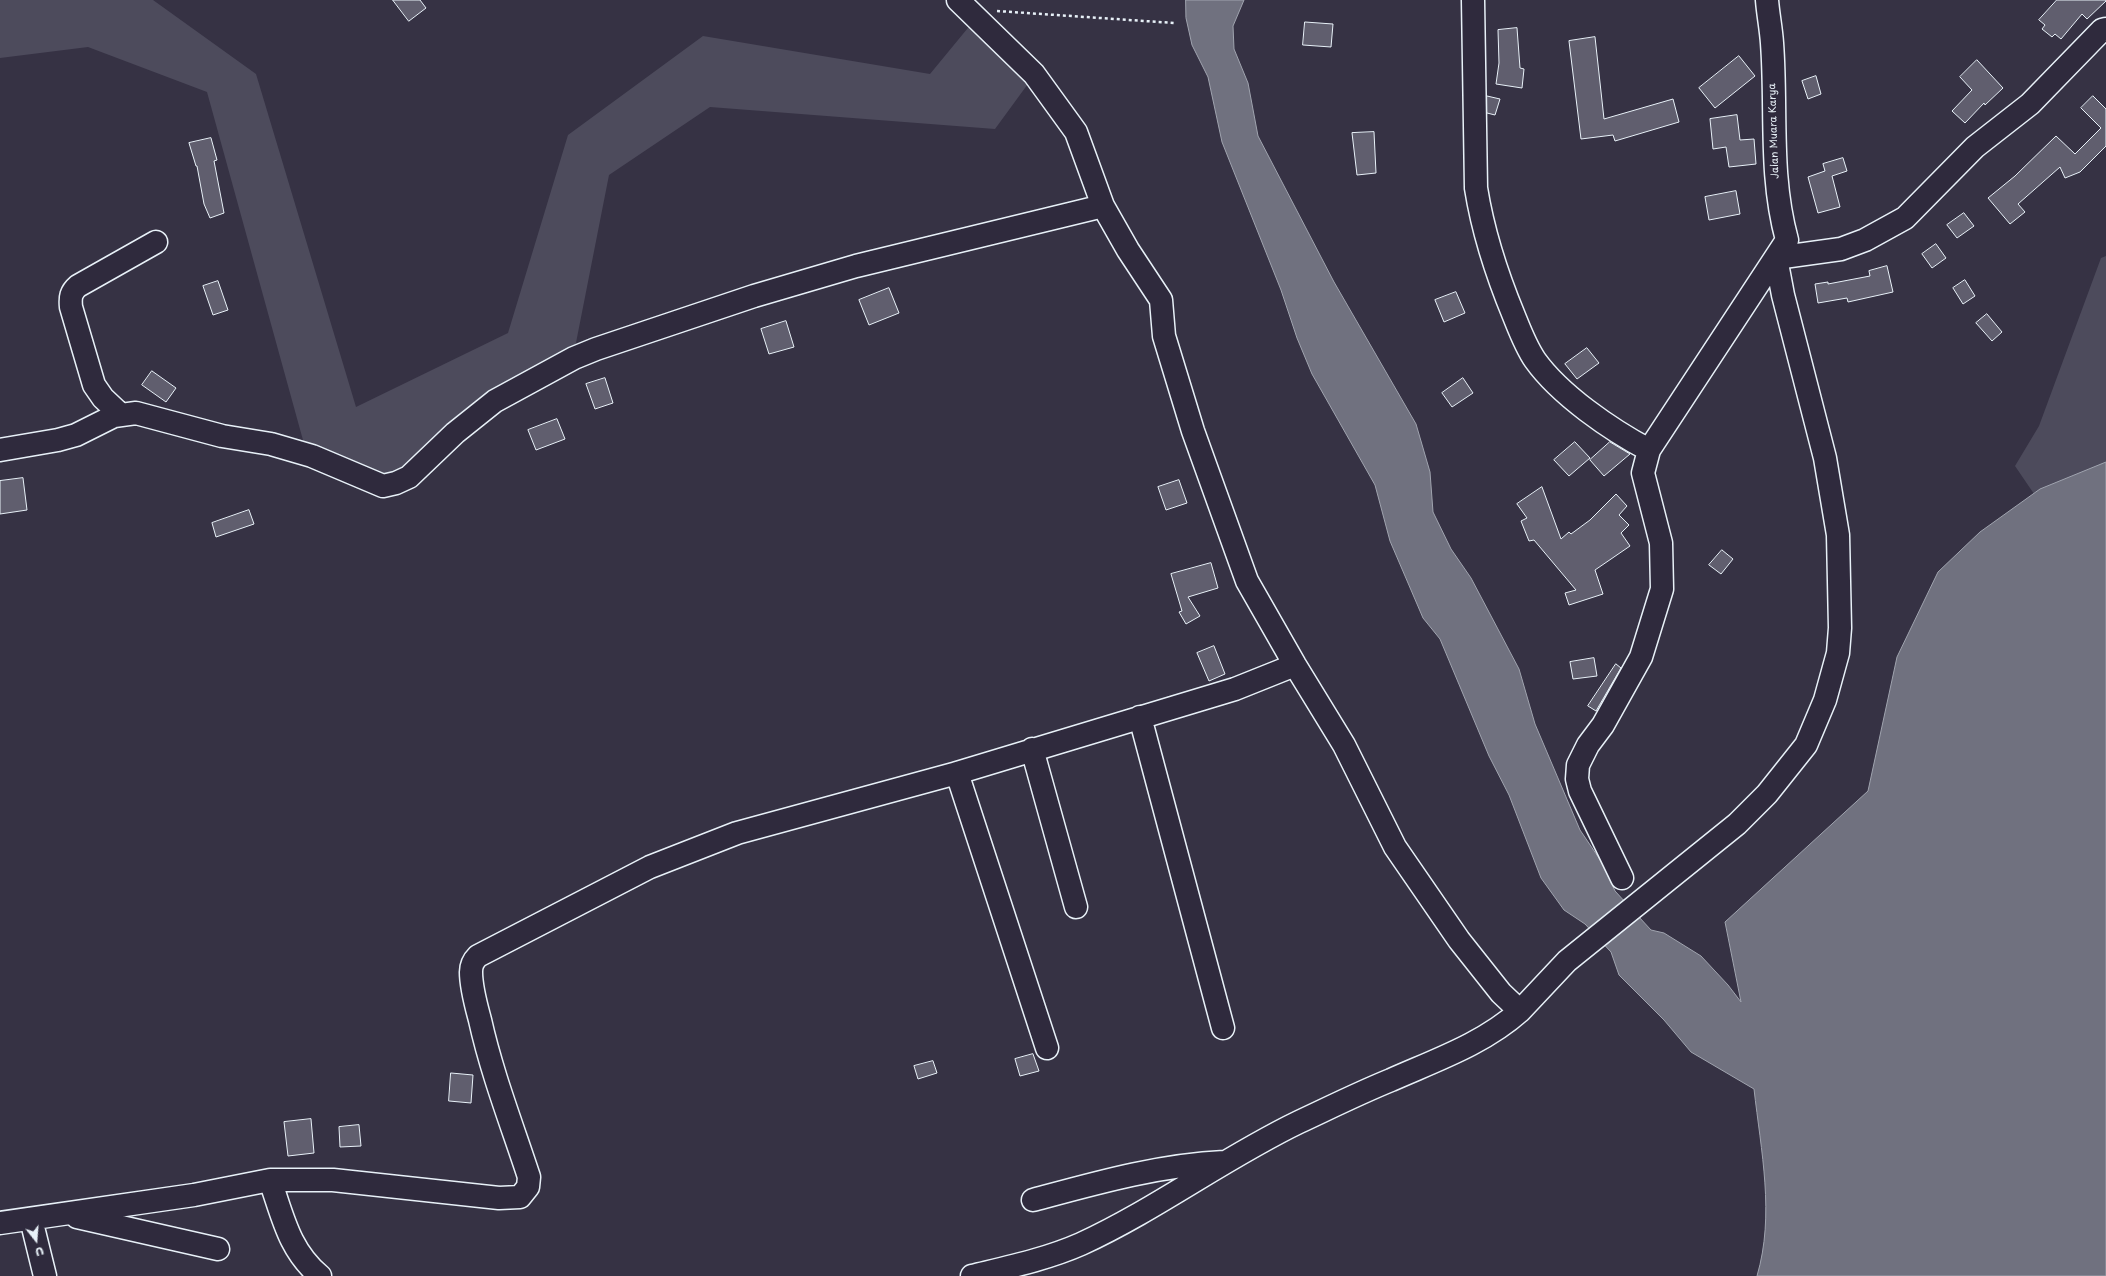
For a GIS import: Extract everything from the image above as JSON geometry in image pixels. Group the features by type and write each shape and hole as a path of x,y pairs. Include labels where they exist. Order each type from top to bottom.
{"street":[{"path":"1473,0 1476,188 1480,214 1507,299 1522,337 1535,360 1572,398 1612,430 1649,450"},
{"name":"Jalan Muara Karya","path":"1622,878 1580,791 1578,765 1588,745 1603,725 1641,657 1662,589 1661,542 1643,473 1649,450 1787,240 1776,188 1772,42 1767,0"},
{"path":"967,9 1034,74 1063,112 1076,132 1103,206 1128,250 1162,300 1164,336 1193,431 1247,581 1295,665 1344,745 1379,819 1398,853 1459,940 1501,993 1520,1011"},
{"path":"972,1276 1059,1252 1081,1244 1131,1219 1267,1138 1298,1122 1480,1041 1505,1024 1520,1011 1567,961 1737,824 1767,794 1806,745 1825,700 1838,653 1840,628 1837,527 1825,458 1783,295 1776,258 1842,249 1866,240 1905,218 1976,147 2030,104 2102,30 2106,29"},
{"path":"0,450 58,440 76,435 120,414 136,413 222,436 271,444 312,456 383,486 396,483 409,477 455,433 495,401 574,358 588,352 754,296 856,266 1103,206"},
{"path":"120,414 103,398 94,385 71,307 70,298 72,291 78,286 156,242"},
{"path":"0,1223 194,1195 270,1180 333,1180 500,1198 520,1197 528,1187 530,1177 495,1079 485,1044 473,989 471,971 473,961 491,949 650,867 737,833 957,773 1032,749 1235,689 1295,665"},
{"path":"1140,717 1222,1028"},
{"path":"1032,749 1076,907"},
{"path":"957,773 1047,1048"},
{"path":"1033,1200 1133,1174 1180,1165 1228,1162"},
{"path":"270,1180 293,1244 304,1261 320,1276"},
{"path":"64,1214 218,1249"},
{"path":"31,1219 45,1276"}],"path":[{"path":"967,9 1174,23"}],"shaded area":[{"path":"0,0 153,0 256,74 356,407 508,333 568,135 703,36 930,74 972,23 1033,77 995,129 710,107 609,175 573,358 415,467 388,478 306,451 207,92 88,47 0,58"},
{"path":"2106,256 2106,492 2045,510 2015,466 2039,426 2101,258"}],"water":[{"path":"1186,0 1244,0 1233,26 1234,49 1248,83 1258,136 1334,282 1416,424 1430,472 1433,512 1451,549 1471,578 1519,669 1535,724 1580,830 1603,864 1615,891 1651,930 1664,933 1701,956 1728,985 1741,1002 1725,922 1868,791 1897,657 1938,572 1980,532 2040,489 2106,462 2106,1276 1757,1276 1765,1230 1766,1206 1763,1159 1754,1089 1691,1052 1664,1020 1619,975 1611,952 1585,924 1564,910 1541,878 1509,795 1489,756 1440,639 1423,618 1390,541 1375,485 1312,374 1297,338 1281,290 1222,142 1208,77 1192,45 1186,18"}],"building":[{"path":"393,0 420,0 426,8 409,21"},
{"path":"2057,0 2106,1 2087,19 2082,14 2061,39 2055,34 2052,37 2042,29 2045,25 2039,20"},
{"path":"1305,22 1333,24 1331,47 1303,45"},
{"path":"1517,28 1520,68 1524,69 1522,88 1496,84 1499,63 1498,30"},
{"path":"1595,37 1604,119 1673,99 1679,122 1615,141 1613,135 1581,139 1569,41"},
{"path":"1739,56 1755,76 1715,108 1699,88"},
{"path":"1977,60 2003,88 1985,105 1984,103 1965,123 1952,111 1972,90 1960,77"},
{"path":"1816,76 1821,94 1808,99 1802,81"},
{"path":"1487,96 1500,99 1495,115 1487,113"},
{"path":"2093,96 2106,109 2106,146 2080,172 2065,178 2060,167 2018,204 2025,212 2010,224 1988,198 2015,176 2056,136 2075,154 2101,128 2081,108"},
{"path":"1737,115 1740,140 1754,139 1756,164 1729,167 1726,147 1713,149 1710,119"},
{"path":"1374,132 1376,173 1357,175 1352,133"},
{"path":"211,138 217,160 214,161 224,213 210,218 204,204 197,166 189,143"},
{"path":"1843,158 1847,171 1832,176 1840,207 1818,213 1808,177 1825,171 1823,164"},
{"path":"1736,191 1740,214 1709,220 1705,197"},
{"path":"1964,213 1974,226 1957,238 1947,225"},
{"path":"1936,244 1946,258 1932,268 1922,254"},
{"path":"1887,266 1893,292 1848,302 1847,298 1818,303 1815,284 1828,282 1828,284 1870,276 1869,271"},
{"path":"1965,280 1975,296 1963,304 1953,288"},
{"path":"218,281 228,310 213,315 203,286"},
{"path":"889,288 899,313 869,325 859,300"},
{"path":"1456,292 1465,313 1444,322 1435,300"},
{"path":"1987,314 2002,332 1992,341 1976,323"},
{"path":"786,321 794,347 769,354 761,329"},
{"path":"1587,348 1599,363 1577,379 1565,364"},
{"path":"152,371 176,388 166,402 142,385"},
{"path":"605,378 613,403 595,409 586,384"},
{"path":"1463,378 1473,393 1452,407 1442,393"},
{"path":"557,419 565,439 536,450 528,430"},
{"path":"1575,442 1590,458 1569,476 1554,460"},
{"path":"1610,442 1630,454 1604,476 1590,460"},
{"path":"23,478 27,510 0,514 0,481"},
{"path":"1179,480 1187,503 1166,510 1158,487"},
{"path":"1542,487 1561,539 1569,532 1571,534 1590,520 1616,494 1627,506 1619,515 1629,525 1621,533 1630,546 1595,570 1603,594 1569,605 1565,593 1576,590 1534,540 1529,541 1521,521 1527,518 1517,504"},
{"path":"249,510 254,524 216,537 212,523"},
{"path":"1722,550 1733,559 1721,574 1709,565"},
{"path":"1211,563 1218,588 1188,597 1200,616 1186,624 1179,612 1182,611 1171,574"},
{"path":"1214,646 1225,674 1209,681 1197,653"},
{"path":"1594,658 1597,676 1573,679 1570,662"},
{"path":"1616,664 1621,668 1596,711 1588,706"},
{"path":"1033,1054 1039,1071 1020,1076 1015,1059"},
{"path":"933,1061 937,1073 918,1079 914,1066"},
{"path":"451,1073 473,1075 471,1103 449,1101"},
{"path":"311,1119 314,1153 288,1156 284,1122"},
{"path":"359,1125 361,1146 340,1147 339,1127"}]}
